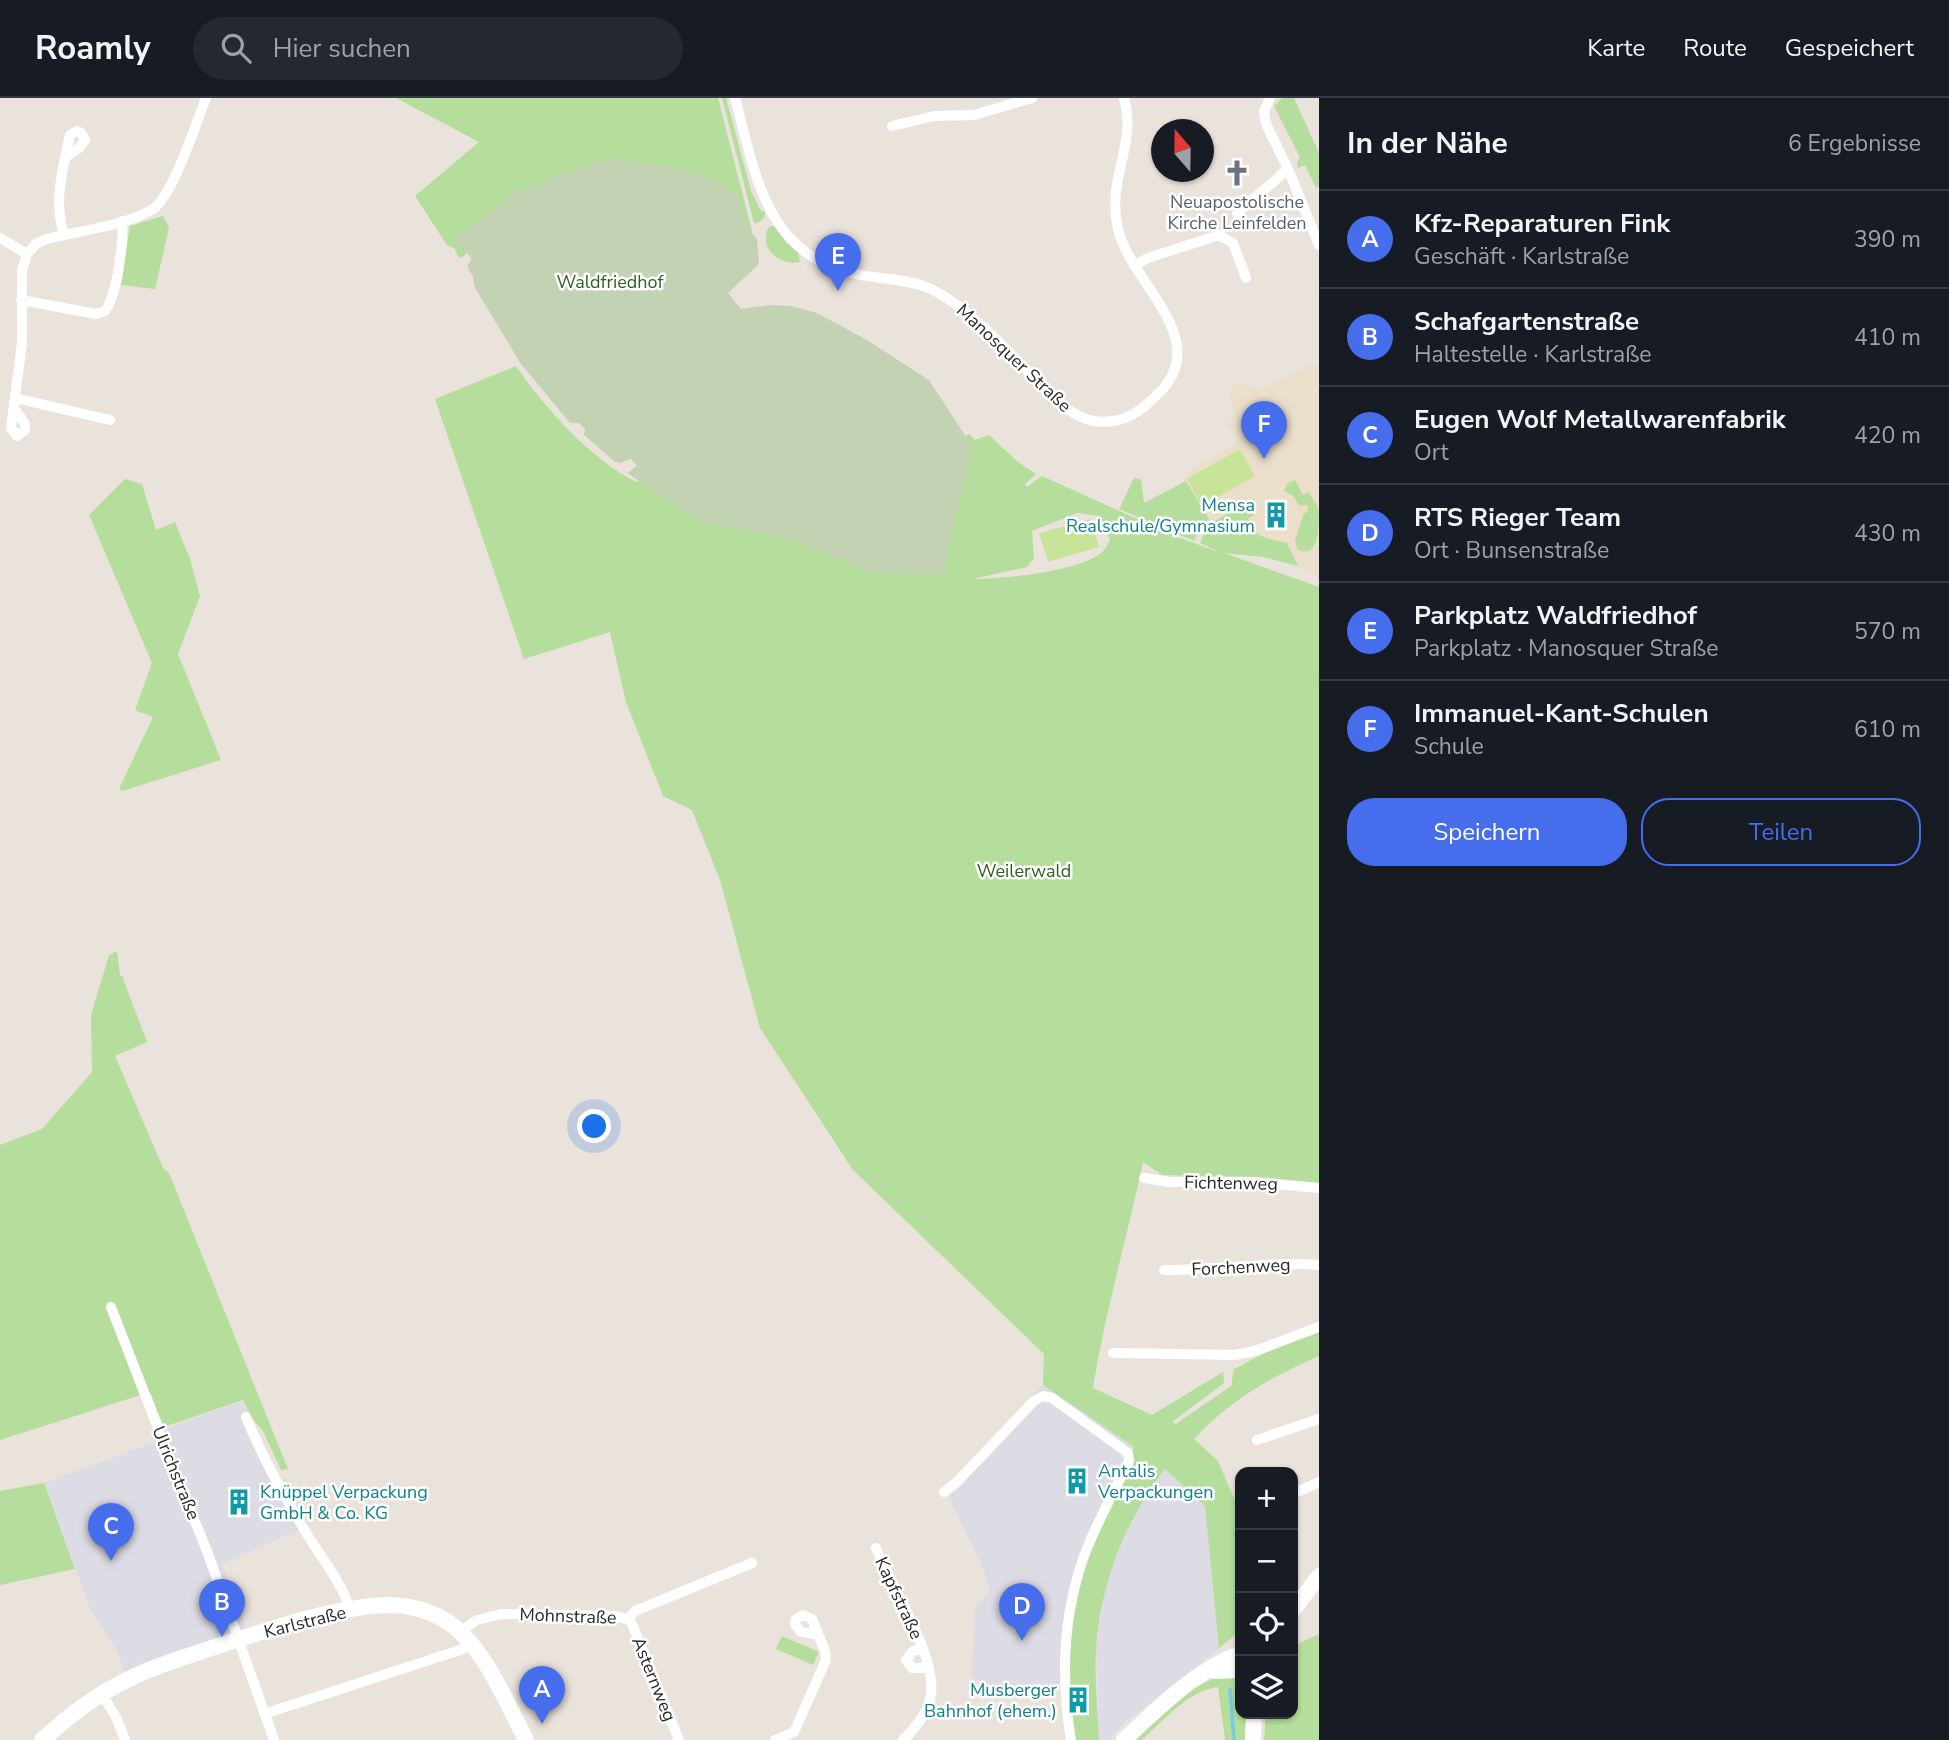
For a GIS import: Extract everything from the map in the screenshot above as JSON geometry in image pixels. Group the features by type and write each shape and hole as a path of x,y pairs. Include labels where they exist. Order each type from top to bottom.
{"main road":[{"path":"1298,1603 1319,1576"},
{"name":"Karlstraße","path":"42,1740 80,1707 136,1675 280,1627 350,1610 387,1605 406,1606 436,1615 460,1632 482,1660 520,1738"},
{"path":"1124,1740 1164,1703 1219,1663 1237,1656"},
{"path":"1208,1671 1235,1668"},
{"path":"1252,1740 1254,1719"}],"street":[{"path":"110,420 15,403 22,343 22,271 27,254 36,244 64,234 122,221 153,209 161,202 175,176 206,98"},
{"name":"Manosquer Straße","path":"735,98 761,194 788,236 811,255 841,271 904,281 929,288 952,301 1063,407 1077,417 1091,422 1109,422 1131,415 1149,403 1168,383 1179,353 1173,327 1134,266 1120,238 1114,203 1118,172 1129,130 1129,116 1124,98"},
{"path":"892,126 934,116 974,115 1032,98"},
{"path":"1268,102 1266,124 1319,245"},
{"path":"64,234 58,202 66,157"},
{"path":"1237,213 1288,169"},
{"path":"21,300 96,314 106,311 114,287 122,221"},
{"path":"1134,266 1148,258 1219,235 1233,243 1246,278"},
{"path":"0,238 27,254"},
{"name":"Fichtenweg","path":"1144,1178 1169,1182 1251,1182 1319,1188"},
{"name":"Forchenweg","path":"1164,1270 1319,1265"},
{"name":"Ulrichstraße","path":"111,1307 156,1423 167,1460 207,1551 274,1740"},
{"path":"1113,1353 1234,1355 1255,1351 1319,1327"},
{"path":"944,1492 964,1475 1034,1401 1043,1396 1052,1398 1128,1453 1129,1461 1084,1557 1070,1613 1065,1674 1071,1740"},
{"path":"246,1417 275,1477 338,1584 350,1610"},
{"path":"1257,1440 1319,1419"},
{"path":"1298,1492 1319,1482"},
{"name":"Kapfstraße","path":"876,1548 922,1648 931,1683 930,1700 917,1724 902,1740"},
{"name":"Mohnstraße","path":"460,1632 477,1620 500,1614 614,1616 628,1619 635,1611 752,1563"},
{"name":"Asternweg","path":"628,1619 680,1740"},
{"path":"775,1740 794,1732 826,1660 825,1651 816,1634"},
{"name":"Kapfstraße","path":"922,1648 913,1651 906,1660 912,1668 928,1668"},
{"path":"264,1714 463,1650"},
{"path":"102,1693 125,1740"}],"shaded area":[{"path":"1319,361 1319,577 1295,563 1226,551 1181,475 1237,442 1229,424 1234,413 1229,394 1235,383 1262,389"},
{"path":"1043,1385 1134,1447 1065,1682 1030,1690 998,1690 972,1677 975,1609 990,1590 950,1495 995,1436"},
{"path":"243,1401 279,1484 310,1525 222,1564 246,1629 126,1674 117,1651 91,1611 44,1483 166,1438 164,1429"},
{"path":"1165,1469 1205,1506 1219,1648 1126,1721 1110,1740 1099,1740 1096,1648 1107,1579 1144,1497"}],"green space":[{"path":"396,98 718,98 752,231 743,243 477,241 459,258 454,248 447,245 415,196 479,142"},
{"path":"722,98 726,98 751,191 761,211 765,212 764,218 756,223 754,223"},
{"path":"1282,98 1294,98 1319,153 1319,186 1316,188 1305,165 1298,168 1300,157 1274,106"},
{"name":"Waldfriedhof","path":"615,159 667,166 713,179 739,198 748,229 757,239 759,264 728,293 741,309 769,305 791,306 817,313 867,340 929,380 972,446 943,574 874,573 787,538 702,522 627,473 637,466 631,459 615,462 584,435 585,429 579,423 570,423 521,364 475,288 467,266 472,258 453,241 512,194 596,161"},
{"path":"163,216 169,228 155,289 121,285 130,226"},
{"path":"774,226 798,252 800,262 785,261 772,254 766,242 766,234 769,227"},
{"name":"Weilerwald","path":"516,366 570,432 603,461 637,482 667,462 878,496 969,434 975,440 989,435 1018,462 1036,474 1025,484 1027,487 1042,476 1177,537 1222,553 1200,543 1208,525 1255,498 1253,516 1248,518 1253,530 1287,543 1298,566 1263,557 1224,553 1319,587 1319,1183 1259,1177 1162,1175 1143,1162 1093,1388 1152,1415 1223,1372 1224,1383 1172,1422 1176,1424 1231,1386 1234,1369 1319,1330 1319,1356 1252,1391 1223,1412 1194,1439 1218,1461 1235,1500 1235,1635 1219,1648 1205,1506 1165,1469 1138,1510 1109,1576 1099,1623 1095,1671 1099,1740 1071,1740 1065,1674 1074,1591 1134,1447 1043,1385 1044,1354 853,1170 760,1028 720,880 692,810 663,796 626,702 610,632 524,659 435,399","holes":["1077,513 1098,516 1110,539 1102,552 1090,560 1058,570 1002,578 972,579 1027,567 1034,558 1032,531"]},
{"path":"1240,449 1255,476 1202,506 1187,479"},
{"path":"1134,478 1141,479 1144,503 1186,481 1209,519 1203,524 1194,541 1119,509"},
{"path":"125,479 142,484 156,530 175,522 190,559 200,596 178,654 221,760 122,791 119,789 153,717 135,710 152,663 89,515"},
{"path":"1295,480 1303,495 1308,492 1319,512 1316,541 1310,550 1297,549 1295,540 1304,513 1308,512 1307,505 1300,506 1293,496 1284,491 1287,484"},
{"path":"1091,519 1099,547 1048,562 1039,533"},
{"path":"117,951 120,975 147,1042 115,1056 163,1168 169,1173 288,1469 281,1470 263,1431 252,1418 243,1400 164,1427 150,1392 0,1440 0,1145 42,1129 92,1072 91,1015 109,955"},
{"path":"44,1483 75,1569 0,1585 0,1491"},
{"path":"1319,1634 1319,1740 1264,1740 1266,1719 1298,1719 1298,1644"},
{"path":"782,1636 819,1652 813,1665 776,1649"},
{"path":"1235,1674 1235,1719 1246,1719 1245,1740 1225,1740 1218,1687 1207,1689 1187,1700 1142,1740 1134,1740 1191,1690 1214,1678"}],"waterway":[{"path":"1230,1689 1234,1740"}],"place":[{"name":"Neuapostolische Kirche Leinfelden","path":"1237,173"},
{"name":"Parkplatz Waldfriedhof","path":"838,291"},
{"name":"Immanuel-Kant-Schulen","path":"1264,459"},
{"name":"Mensa Realschule/Gymnasium","path":"1276,515"},
{"name":"Antalis Verpackungen","path":"1077,1481"},
{"name":"Knüppel Verpackung GmbH & Co. KG","path":"239,1502"},
{"name":"Eugen Wolf Metallwarenfabrik","path":"111,1561"},
{"name":"Schafgartenstraße","path":"222,1637"},
{"name":"RTS Rieger Team","path":"1022,1641"},
{"name":"Musberger Bahnhof (ehem.)","path":"1078,1700"},
{"name":"Kfz-Reparaturen Fink","path":"542,1724"}]}
